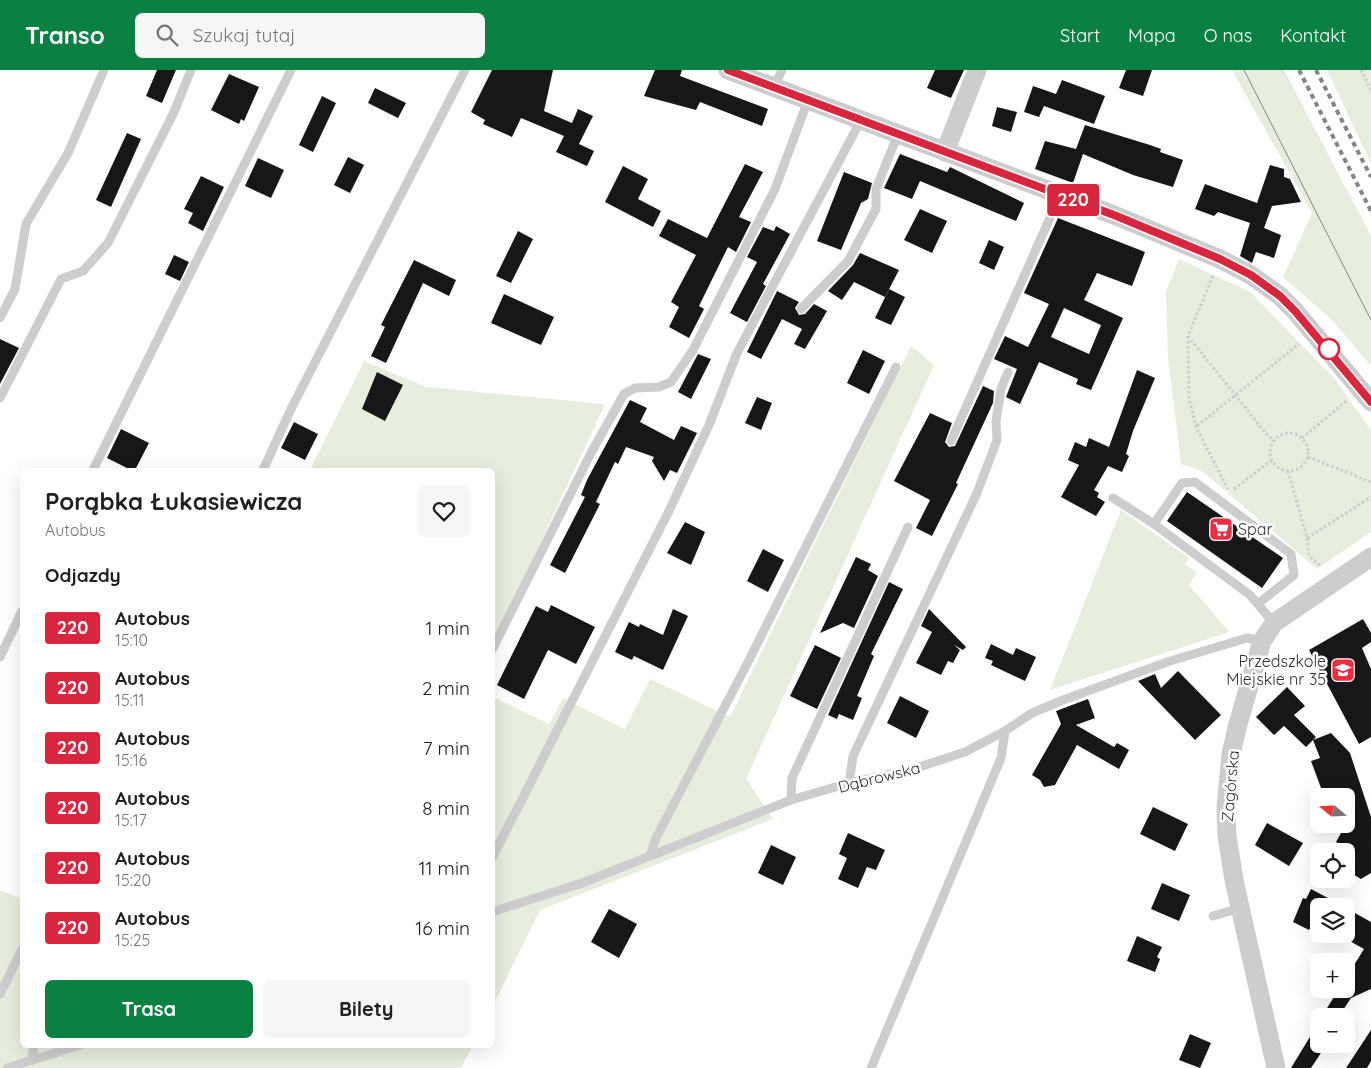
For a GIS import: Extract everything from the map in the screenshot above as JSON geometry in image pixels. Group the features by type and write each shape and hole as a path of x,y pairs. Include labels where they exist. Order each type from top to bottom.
{"street":[{"path":"728,70 1060,195 1220,259 1251,275 1280,296 1329,350 1371,402"},
{"path":"945,152 977,70"},
{"name":"Zagórska","path":"1276,1068 1240,908 1227,836 1226,808 1233,746 1262,641 1274,623 1371,557"}],"lane":[{"path":"0,318 15,289 26,224 68,153 104,70"},
{"path":"0,398 61,279 83,271 108,243 174,112 191,70"},
{"path":"94,468 291,70"},
{"path":"264,468 295,400 465,70"},
{"path":"774,87 782,70"},
{"path":"495,644 591,453 624,394 635,388 659,388 671,382 693,350 775,189 808,100"},
{"path":"495,852 669,511 709,425 737,353 861,120"},
{"path":"801,309 848,261 876,209 876,189 898,134"},
{"path":"951,441 1060,195"},
{"path":"650,856 655,840 747,664 896,367"},
{"path":"849,783 853,756 943,569 984,475 997,440 997,413 1001,389 1008,372"},
{"path":"1154,524 1182,483 1195,482 1218,498 1291,554 1294,575 1259,603"},
{"path":"1113,498 1154,524 1259,603 1274,623"},
{"path":"791,800 792,778 908,527"},
{"path":"0,657 20,615"},
{"name":"Dąbrowska","path":"495,911 582,883 791,800 849,783 910,770 966,752 1005,731 1032,713 1111,682 1247,638 1262,641"},
{"path":"870,1068 1001,758 1005,731"},
{"path":"1213,916 1240,908"},
{"path":"0,994 20,953"},
{"path":"32,1059 34,1048"},
{"path":"7,1068 70,1048"}],"path":[{"path":"1361,70 1371,90"},
{"path":"1220,259 1188,336 1189,398 1196,427 1227,488 1236,497"},
{"path":"1188,336 1274,440"},
{"path":"1196,427 1306,339"},
{"path":"1302,438 1344,402"},
{"path":"1288,433 1293,433 1302,438 1308,447 1308,457 1297,469 1288,471 1279,468 1272,460 1270,450 1274,440 1282,434 1288,433"},
{"path":"1308,457 1371,482"},
{"path":"1234,490 1272,460"},
{"path":"1288,471 1307,538 1309,556 1322,568"},
{"path":"1307,538 1371,497"}],"green space":[{"path":"1232,70 1284,70 1371,236 1371,366 1333,321 1283,277 1312,213"},
{"path":"1327,70 1371,70 1371,163"},
{"path":"1179,259 1250,292 1334,378 1371,430 1371,532 1317,569 1202,471 1181,464 1168,357 1166,292"},
{"path":"911,346 934,365 746,779 773,819 540,910 495,1002 495,698 549,724 563,698 625,729 650,679 730,717"},
{"path":"364,361 426,387 605,404 495,641 495,468 311,468"},
{"path":"1121,510 1189,558 1185,564 1197,572 1189,585 1229,632 1050,690"},
{"path":"0,890 20,898 20,1048 471,1048 461,1068 0,1068"}],"building":[{"path":"157,70 176,70 162,103 146,96"},
{"path":"492,70 553,70 544,111 572,123 578,109 593,116 579,144 594,151 587,166 556,152 564,136 521,118 512,137 483,124 485,120 471,112"},
{"path":"655,70 682,70 680,76 768,109 762,126 700,102 696,110 644,96"},
{"path":"935,70 964,70 951,98 927,88"},
{"path":"1126,70 1152,70 1143,96 1119,88"},
{"path":"229,74 259,87 244,121 241,119 239,124 211,110"},
{"path":"1062,80 1105,96 1094,124 1044,106 1039,117 1024,112 1033,86 1056,94"},
{"path":"375,88 406,103 398,118 368,103"},
{"path":"322,96 336,103 313,152 299,145"},
{"path":"997,107 1017,112 1011,132 992,126"},
{"path":"1085,125 1150,145 1161,149 1160,152 1183,160 1173,187 1133,175 1083,154 1073,183 1035,169 1045,141 1076,149"},
{"path":"127,133 141,139 111,207 96,200"},
{"path":"900,154 947,172 950,167 1024,203 1016,221 920,181 912,199 884,188"},
{"path":"348,157 364,165 350,193 334,185"},
{"path":"258,158 284,170 271,198 245,186"},
{"path":"745,164 763,172 739,217 751,222 736,252 728,247 699,306 704,309 689,338 669,327 679,307 671,302 696,255 659,236 668,219 707,238"},
{"path":"1270,165 1284,169 1284,177 1290,179 1301,202 1272,206 1264,228 1281,235 1274,258 1256,252 1252,263 1240,256 1250,223 1218,212 1214,216 1195,209 1205,184 1257,203"},
{"path":"623,166 648,179 638,199 661,211 653,227 605,202"},
{"path":"844,172 872,183 868,199 861,203 841,250 817,241"},
{"path":"201,176 224,187 203,231 188,223 193,213 184,209"},
{"path":"920,209 947,221 932,253 904,240"},
{"path":"1058,218 1145,252 1132,286 1097,273 1084,300 1123,318 1091,390 1076,384 1078,379 1039,362 1020,404 1006,397 1017,369 994,359 1005,336 1028,347 1049,304 1024,293","holes":["1064,308 1101,325 1089,354 1051,337"]},
{"path":"776,226 790,234 763,284 766,286 747,322 730,313 757,262 747,257 763,227 774,231"},
{"path":"518,231 533,239 511,283 496,276"},
{"path":"989,240 1004,247 994,270 979,263"},
{"path":"860,253 899,270 885,297 854,282 842,300 828,291 853,265"},
{"path":"174,255 189,262 180,281 165,274"},
{"path":"414,260 456,280 449,296 423,283 386,363 371,356 385,327 381,325"},
{"path":"889,289 905,297 891,325 875,318"},
{"path":"777,291 799,302 795,308 799,315 805,314 814,304 827,311 805,349 794,344 802,329 782,319 761,359 747,352"},
{"path":"504,294 554,317 541,345 491,323"},
{"path":"0,339 19,348 0,384"},
{"path":"863,350 885,361 869,394 847,383"},
{"path":"698,354 711,359 691,399 678,392"},
{"path":"1137,370 1155,378 1133,431 1126,454 1129,456 1122,472 1108,466 1094,490 1099,493 1097,497 1105,502 1096,516 1061,497 1079,465 1068,460 1075,442 1086,447 1089,438 1109,447"},
{"path":"377,372 403,385 385,421 362,409"},
{"path":"983,386 994,391 993,403 956,483 958,484 932,536 916,528 930,500 894,481 930,413 952,423 945,442 949,447 955,446"},
{"path":"757,397 772,403 761,430 745,423"},
{"path":"630,400 647,408 640,422 674,440 681,426 697,433 677,473 670,470 664,481 652,461 654,457 626,447 618,464 615,462 596,502 600,504 565,573 550,565 585,497 581,495 587,480"},
{"path":"294,422 318,434 305,460 281,448"},
{"path":"121,429 149,443 136,468 127,468 107,458"},
{"path":"1187,492 1283,558 1262,588 1167,521"},
{"path":"685,522 705,532 691,565 667,553"},
{"path":"763,549 784,560 768,592 747,581"},
{"path":"856,557 871,564 868,570 878,576 854,628 843,623 820,633"},
{"path":"889,582 903,589 871,654 874,656 857,696 862,698 853,720 839,714 837,719 828,715"},
{"path":"551,605 595,627 576,664 548,650 524,699 497,685 536,606 548,612"},
{"path":"673,609 688,616 663,670 634,656 632,660 615,652 629,622 639,627 640,624 663,635"},
{"path":"929,609 966,647 963,650 954,645 960,650 953,663 948,661 941,675 916,663 932,632 921,626"},
{"path":"1363,619 1371,633 1371,642 1362,648 1371,669 1371,737 1359,744 1309,650"},
{"path":"991,644 1013,655 1016,648 1036,657 1025,681 991,665 993,661 985,658"},
{"path":"815,645 841,658 817,709 790,696"},
{"path":"1178,671 1221,715 1195,740 1138,681 1155,674 1161,688"},
{"path":"1287,687 1305,706 1294,715 1316,737 1306,747 1284,726 1274,735 1256,717"},
{"path":"900,696 929,711 916,738 887,723"},
{"path":"1088,699 1095,718 1076,725 1114,747 1117,743 1129,750 1119,769 1077,745 1055,785 1044,787 1040,780 1032,775 1061,724 1056,711"},
{"path":"1331,733 1350,753 1371,817 1371,873 1361,879 1355,875 1355,843 1336,842 1341,833 1355,833 1355,788 1321,788 1311,761 1320,758 1313,740"},
{"path":"1153,807 1188,824 1175,851 1140,834"},
{"path":"1267,823 1303,843 1289,866 1255,845"},
{"path":"848,833 885,850 876,870 867,867 858,888 838,879 847,858 839,854"},
{"path":"771,845 796,857 783,885 758,873"},
{"path":"1162,883 1190,895 1179,921 1151,909"},
{"path":"1311,889 1328,898 1310,898 1309,930 1293,922 1303,898 1306,899"},
{"path":"609,909 637,924 619,958 591,942"},
{"path":"1355,913 1371,922 1371,989 1355,996 1355,964 1364,949 1353,943 1355,943"},
{"path":"1137,936 1162,947 1157,957 1160,959 1155,972 1127,961"},
{"path":"1333,998 1351,998 1344,1008 1327,1008"},
{"path":"1371,1030 1371,1061 1367,1068 1346,1068"},
{"path":"1190,1034 1211,1043 1200,1068 1179,1060"},
{"path":"1310,1037 1310,1053 1321,1053 1319,1056 1311,1068 1291,1068"}],"tram line":[{"path":"1244,70 1371,320"}],"railway":[{"path":"1299,70 1371,211"},
{"path":"1316,70 1371,177"}],"bus line":[{"name":"220","path":"728,70 1114,215 1220,259 1251,275 1280,296 1295,311 1371,402"}],"place":[{"name":"Spar","path":"1221,529"},
{"name":"Przedszkole Miejskie nr 35","path":"1343,670"}]}
